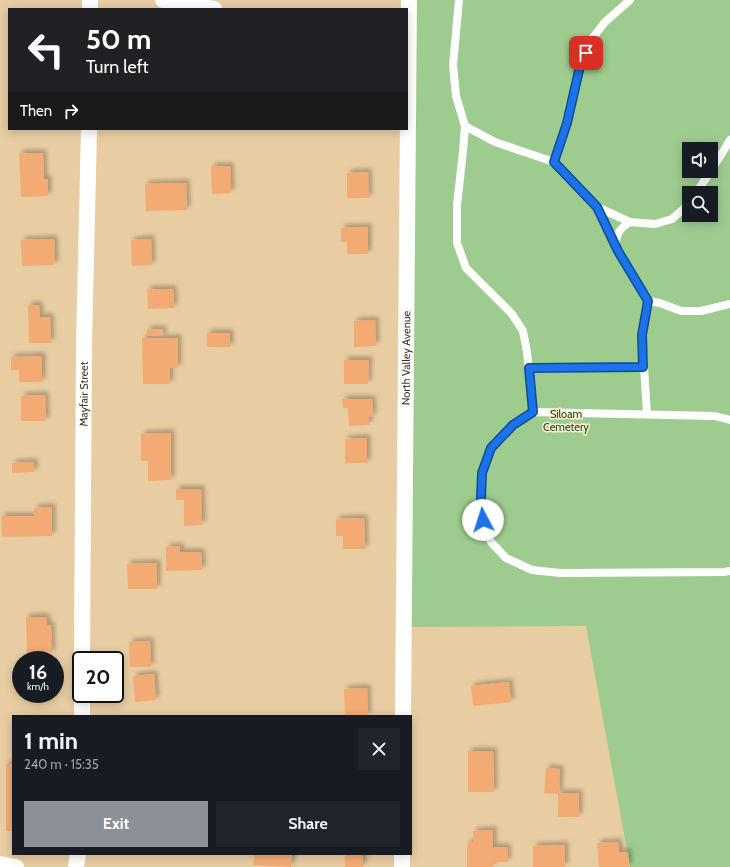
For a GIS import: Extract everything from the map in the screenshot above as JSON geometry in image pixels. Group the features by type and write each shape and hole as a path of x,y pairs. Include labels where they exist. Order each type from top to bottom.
{"street":[{"path":"163,0 208,8"},
{"name":"North Valley Avenue","path":"408,33 410,0"},
{"name":"Mayfair Street","path":"82,651 84,352 89,130"},
{"name":"North Valley Avenue","path":"403,715 407,130"},
{"path":"82,703 82,715"},
{"path":"76,867 78,855"},
{"path":"402,855 402,867"},
{"path":"0,864 16,867"}],"lane":[{"path":"459,0 452,65 456,96 465,126 464,151 457,205 457,243 466,268 512,314 522,331 527,352 533,412"},
{"path":"554,162 567,123 580,66 592,40 605,22 630,0"},
{"path":"465,126 495,142 554,162 597,207 615,246 648,301 642,335 647,414"},
{"path":"718,160 730,140"},
{"path":"597,207 630,222 655,224 672,219 682,210"},
{"path":"615,246 621,227 630,222"},
{"path":"648,301 660,303 680,311 701,311 730,304"},
{"path":"529,368 643,367"},
{"path":"730,420 715,416 533,412 513,425 491,448 482,473 481,498 483,520 491,542 506,558 532,570 560,573 724,572 730,570"}],"green space":[{"name":"Siloam Cemetery","path":"405,0 730,0 730,867 630,867 586,626 401,627 404,130 408,130 408,8 405,8"}],"building":[{"path":"19,153 43,153 44,179 48,179 48,196 21,197"},
{"path":"211,166 230,166 231,193 212,194"},
{"path":"368,172 369,198 347,198 347,173"},
{"path":"186,183 187,210 146,211 145,184"},
{"path":"368,227 368,254 347,254 347,242 341,242 341,228"},
{"path":"54,239 55,265 22,266 21,240"},
{"path":"151,239 152,265 132,266 131,240"},
{"path":"147,289 173,289 174,308 148,309"},
{"path":"28,305 39,305 40,317 50,317 51,343 29,343"},
{"path":"375,320 376,346 354,347 354,321"},
{"path":"147,329 163,329 163,336 147,336"},
{"path":"207,333 230,333 230,347 207,347"},
{"path":"142,338 178,338 178,368 170,368 170,384 143,384"},
{"path":"42,356 42,382 19,382 19,370 11,370 11,357"},
{"path":"344,360 369,360 368,384 344,384"},
{"path":"45,395 46,421 21,421 21,396"},
{"path":"342,399 372,399 373,417 369,416 369,425 349,426 348,408 343,408"},
{"path":"171,433 171,480 148,481 148,461 141,461 141,434"},
{"path":"367,438 367,463 345,463 345,439"},
{"path":"34,462 34,472 12,473 12,463"},
{"path":"176,489 201,489 202,525 184,526 184,500 176,500"},
{"path":"52,507 52,536 2,537 1,516 35,516 34,508"},
{"path":"364,518 365,549 343,549 343,536 336,536 336,519"},
{"path":"180,546 180,552 201,552 202,570 166,571 166,547"},
{"path":"157,563 157,589 128,589 127,564"},
{"path":"26,617 46,617 47,625 51,625 52,651 27,651"},
{"path":"150,641 151,667 130,667 129,642"},
{"path":"154,674 156,700 135,702 133,676"},
{"path":"509,682 511,702 473,706 471,686"},
{"path":"367,688 368,715 345,715 344,689"},
{"path":"468,751 493,751 494,792 468,792"},
{"path":"6,764 12,764 12,831 6,831"},
{"path":"546,768 560,769 559,793 579,793 579,817 558,817 558,794 544,793"},
{"path":"493,830 493,847 507,847 508,862 493,862 493,867 467,867 467,843 474,842 473,831"},
{"path":"618,842 619,852 628,852 629,867 599,867 597,843"},
{"path":"565,845 565,867 533,867 533,846"},
{"path":"255,855 292,855 291,867 253,865"},
{"path":"345,855 363,855 363,867 345,867"}],"route":[{"path":"483,520 481,498 482,473 491,448 513,425 533,412 529,368 643,367 642,335 648,301 618,251 597,207 554,162 567,123 580,66 586,53"}]}
